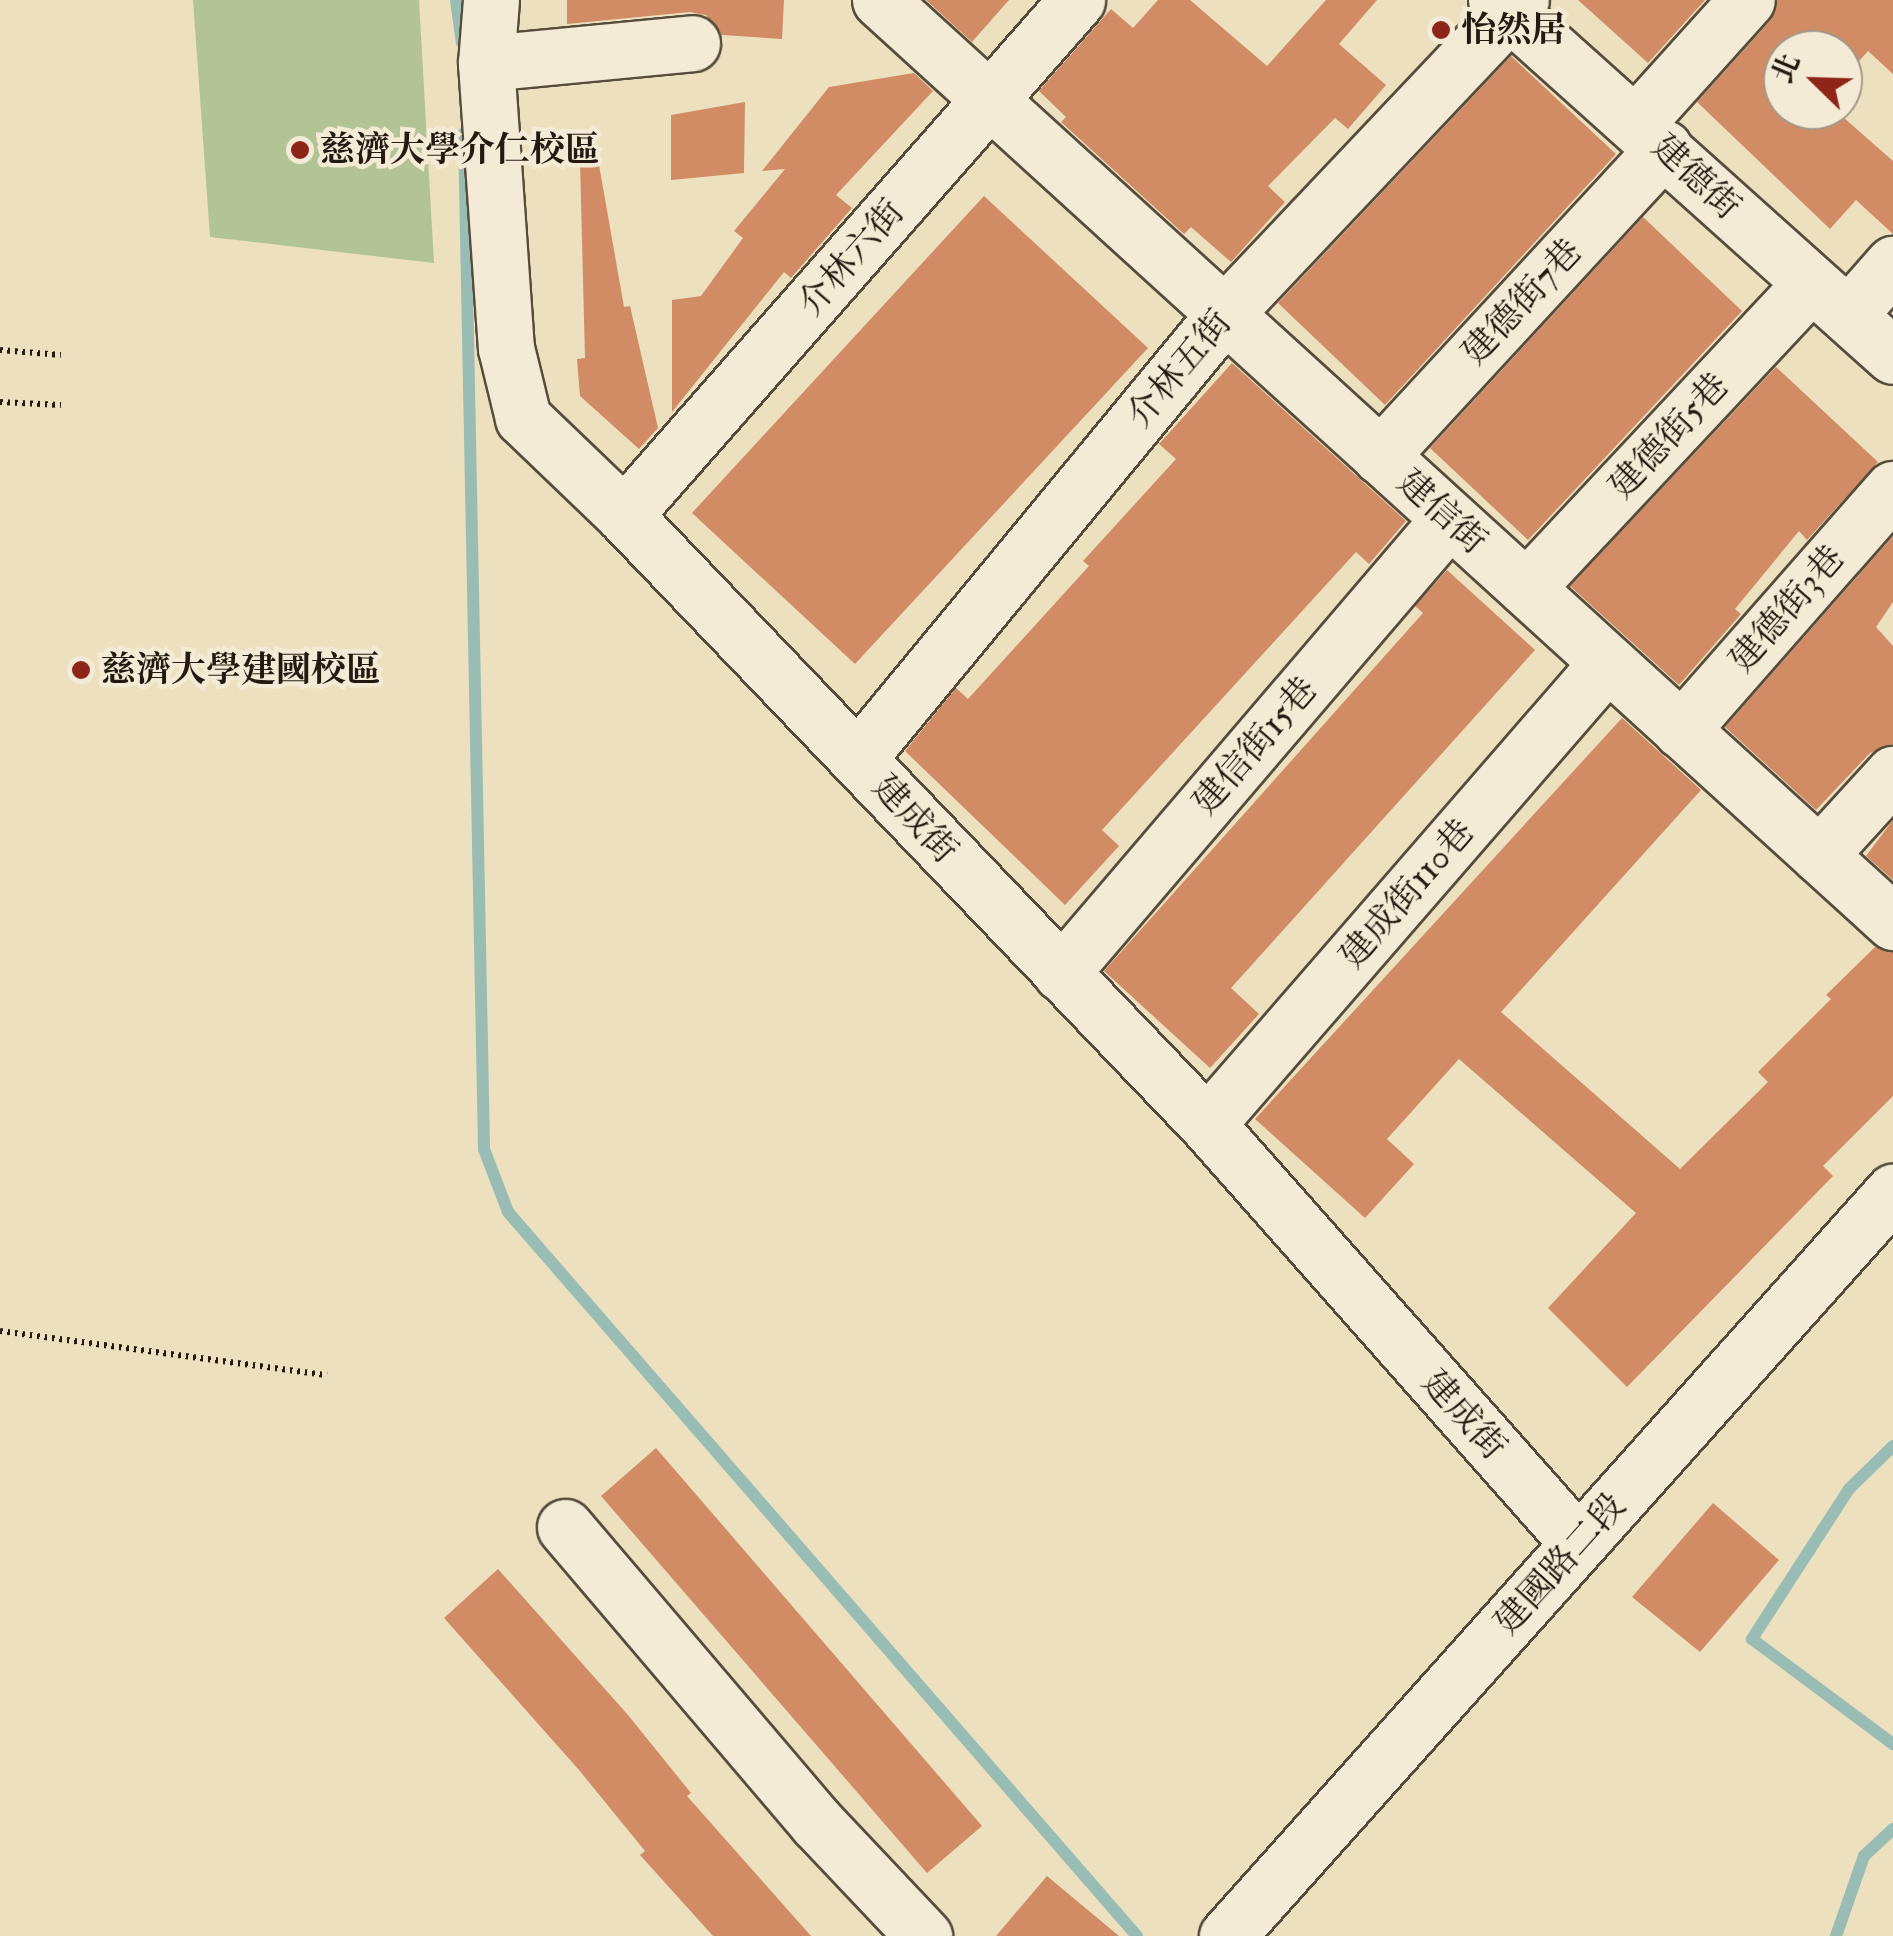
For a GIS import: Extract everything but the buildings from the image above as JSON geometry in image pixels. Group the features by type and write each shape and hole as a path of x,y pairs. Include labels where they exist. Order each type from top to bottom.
{"street":[{"name":"建成街","path":"492,0 486,63 506,348 523,418 624,515 1206,1124 1578,1543"},
{"name":"建信街","path":"880,0 1893,922"},
{"name":"介林六街","path":"624,515 1077,0"},
{"name":"建德街7巷","path":"1380,456 1650,135 1746,0"},
{"name":"建德街","path":"1509,4 1893,356"},
{"name":"介林五街","path":"858,758 1226,312 1509,4"},
{"path":"486,63 692,43"},
{"name":"建德街5巷","path":"1526,588 1830,298 1893,264"},
{"name":"建德街3巷","path":"1682,730 1893,489"},
{"name":"建信街15巷","path":"1061,973 1449,519"},
{"name":"建成街110巷","path":"1206,1124 1608,662"},
{"path":"1819,855 1893,774"},
{"name":"建國路二段","path":"1226,1936 1893,1192"},
{"path":"565,1527 817,1823 924,1936"}],"path":[{"path":"0,350 61,355"},
{"path":"0,402 61,406"},
{"path":"0,1330 328,1375"}],"green space":[{"path":"193,0 419,0 434,263 210,237"}],"waterway":[{"path":"456,0 462,43"},
{"path":"464,133 484,1149 508,1212 1137,1936"},
{"path":"1893,1446 1849,1489 1752,1639 1893,1744"},
{"path":"1836,1936 1864,1856 1893,1829"}],"place":[{"name":"怡然居","path":"1441,30"},
{"name":"慈濟大學介仁校區","path":"300,150"},
{"name":"慈濟大學建國校區","path":"81,670"}]}
